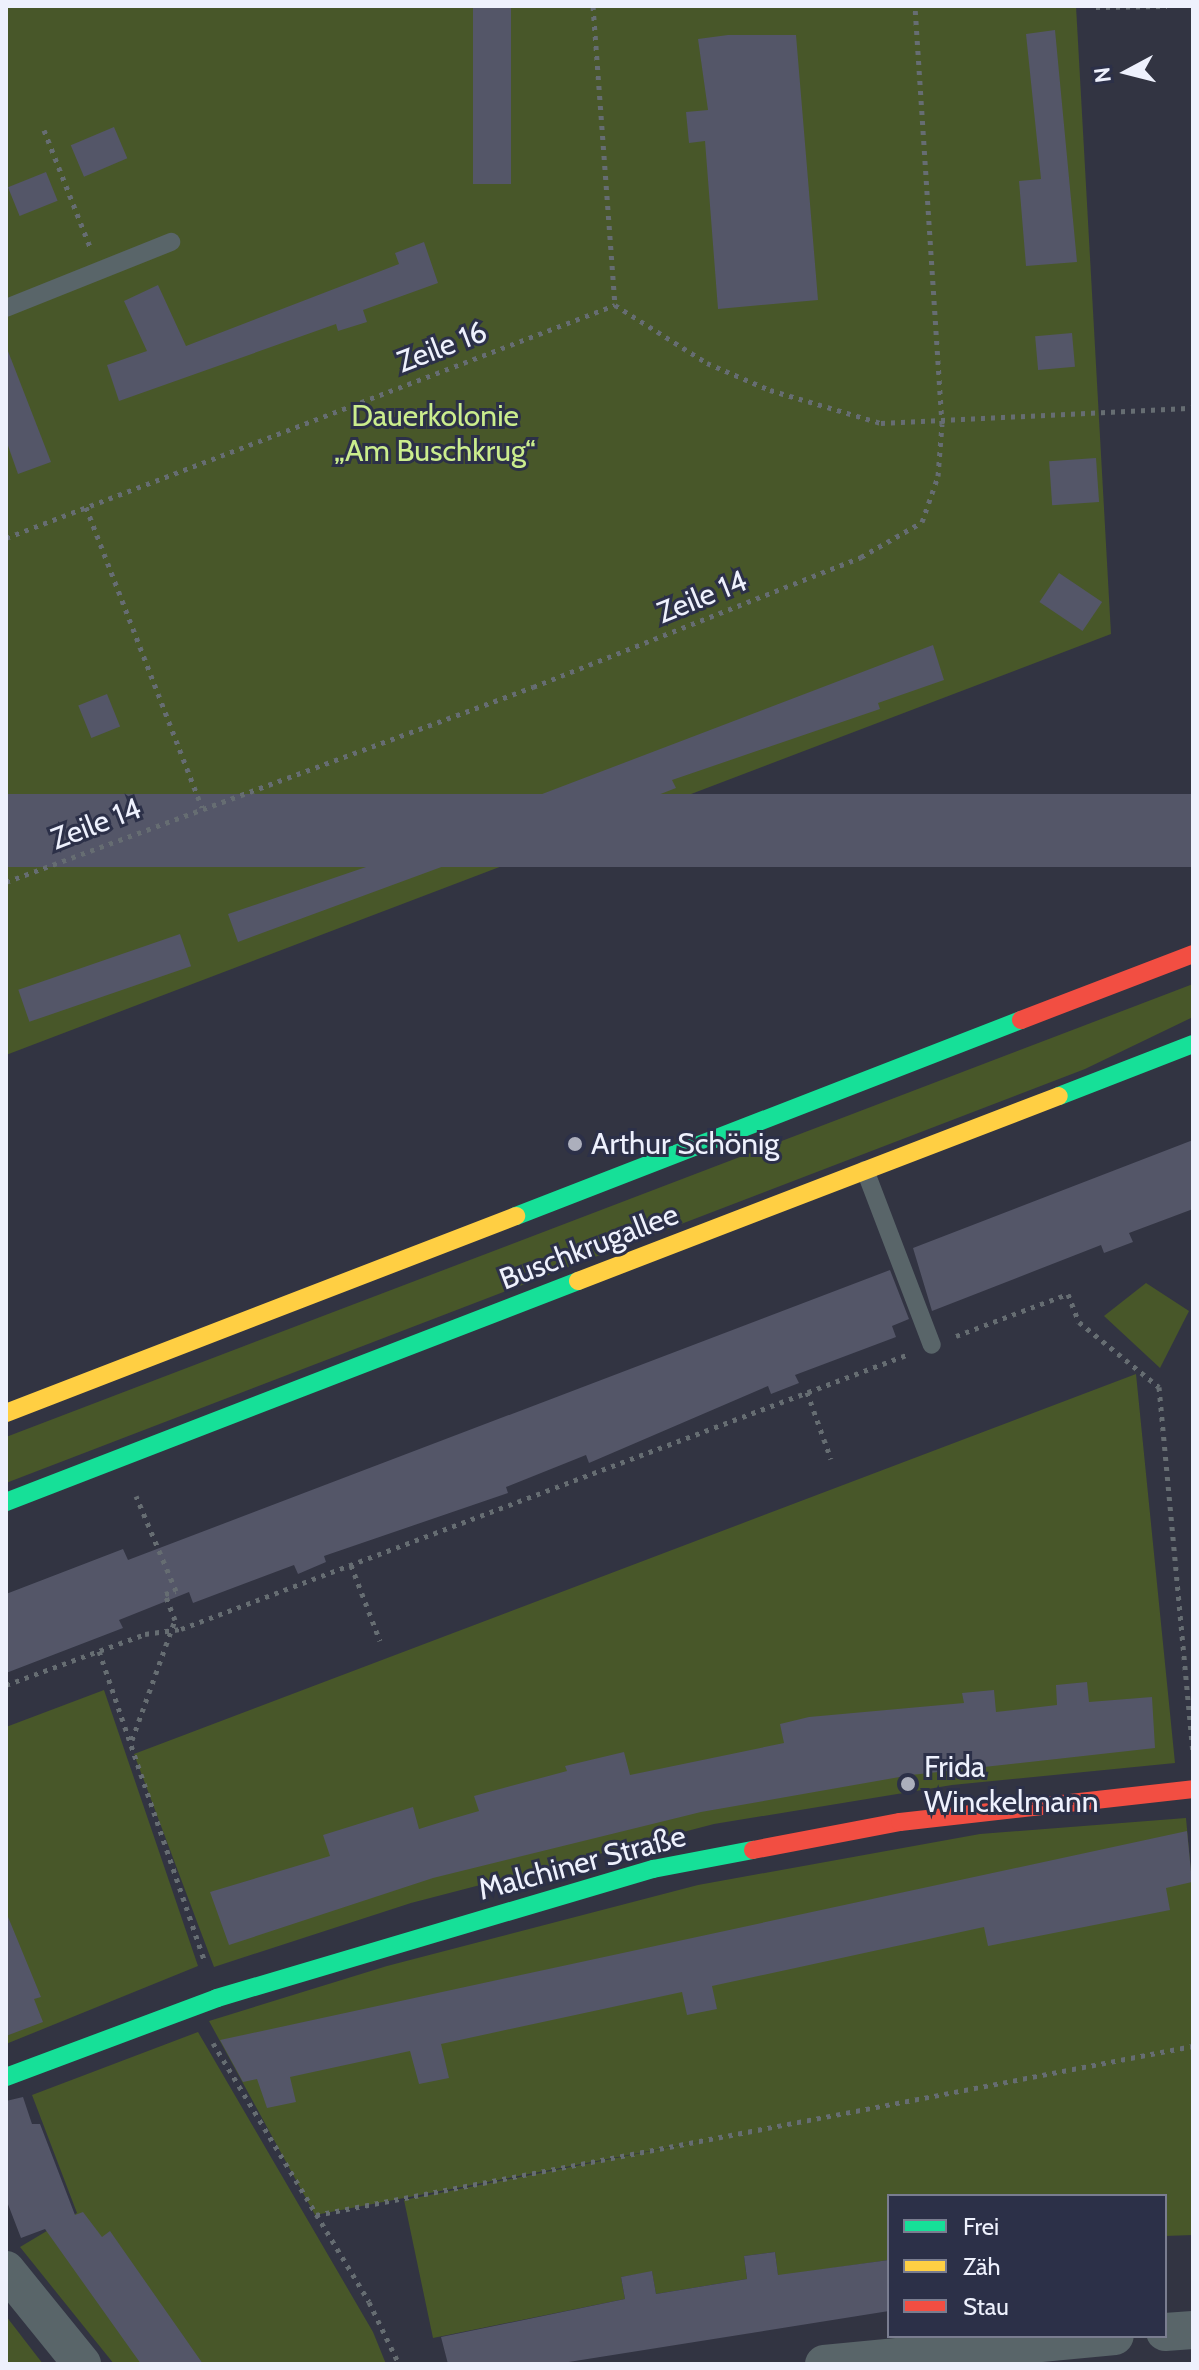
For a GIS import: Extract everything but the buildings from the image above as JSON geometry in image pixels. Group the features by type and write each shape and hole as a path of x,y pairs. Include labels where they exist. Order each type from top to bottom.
{"main road":[{"name":"Buschkrugallee","path":"6,1413 1193,954"},
{"name":"Buschkrugallee","path":"6,1502 1193,1044"},
{"name":"Malchiner Straße","path":"6,2077 217,1998 653,1869 900,1822 1193,1789"}],"street":[{"path":"6,2270 82,2364"},
{"path":"1167,2332 1193,2330"},
{"path":"824,2364 1094,2338"}],"lane":[{"path":"6,308 171,242"},
{"path":"865,1170 932,1345"}],"path":[{"path":"593,6 615,305 707,363 770,390 881,423 942,424 1193,408"},
{"name":"Zeile 14","path":"6,882 533,687 898,540 922,522 938,476 942,424 915,6"},
{"path":"1096,7 1167,6"},
{"path":"44,130 99,270"},
{"name":"Zeile 16","path":"6,538 615,305"},
{"path":"86,507 202,807"},
{"path":"6,1685 351,1565 1068,1294 1079,1322 1159,1387 1193,1754"},
{"path":"807,1392 831,1459"},
{"path":"122,1458 176,1591 165,1594 175,1620 167,1631 132,1741"},
{"path":"351,1565 380,1641"},
{"path":"99,1651 217,1998"},
{"path":"194,2006 399,2364"},
{"path":"316,2215 1193,2046"}],"green space":[{"name":"Dauerkolonie „Am Buschkrug“","path":"6,6 1076,6 1111,634 6,1055"},
{"path":"1193,984 1193,1017 1085,1069 6,1483 6,1437"},
{"path":"1146,1283 1189,1311 1160,1368 1104,1316"},
{"path":"1136,1374 1175,1763 952,1785 714,1824 411,1903 214,1967 134,1754"},
{"path":"104,1690 198,1966 6,2044 6,1727"},
{"path":"1186,1818 1193,1894 1193,2235 1167,2236 1167,2194 887,2194 887,2260 778,2276 775,2252 744,2256 747,2279 656,2294 652,2272 621,2277 625,2299 433,2338 404,2200 722,2137 315,2215 209,2021 387,1966 698,1885 980,1834"},
{"path":"198,2032 373,2332 386,2364 114,2364 20,2247 77,2213 32,2095"},
{"path":"6,2316 26,2342 43,2364 6,2364"}],"traffic: fast":[{"path":"516,1216 1021,1020"},
{"path":"1059,1096 1193,1044"},
{"path":"6,1502 578,1281"},
{"path":"6,2077 217,1998 653,1869 753,1850"}],"traffic: slow":[{"path":"578,1281 1059,1096"},
{"path":"6,1413 516,1216"}],"traffic: jam":[{"path":"1021,1020 1193,954"},
{"path":"753,1850 900,1822 1193,1789"}],"place":[{"name":"Arthur Schönig","path":"575,1144"},
{"name":"Frida Winckelmann","path":"908,1784"}]}
